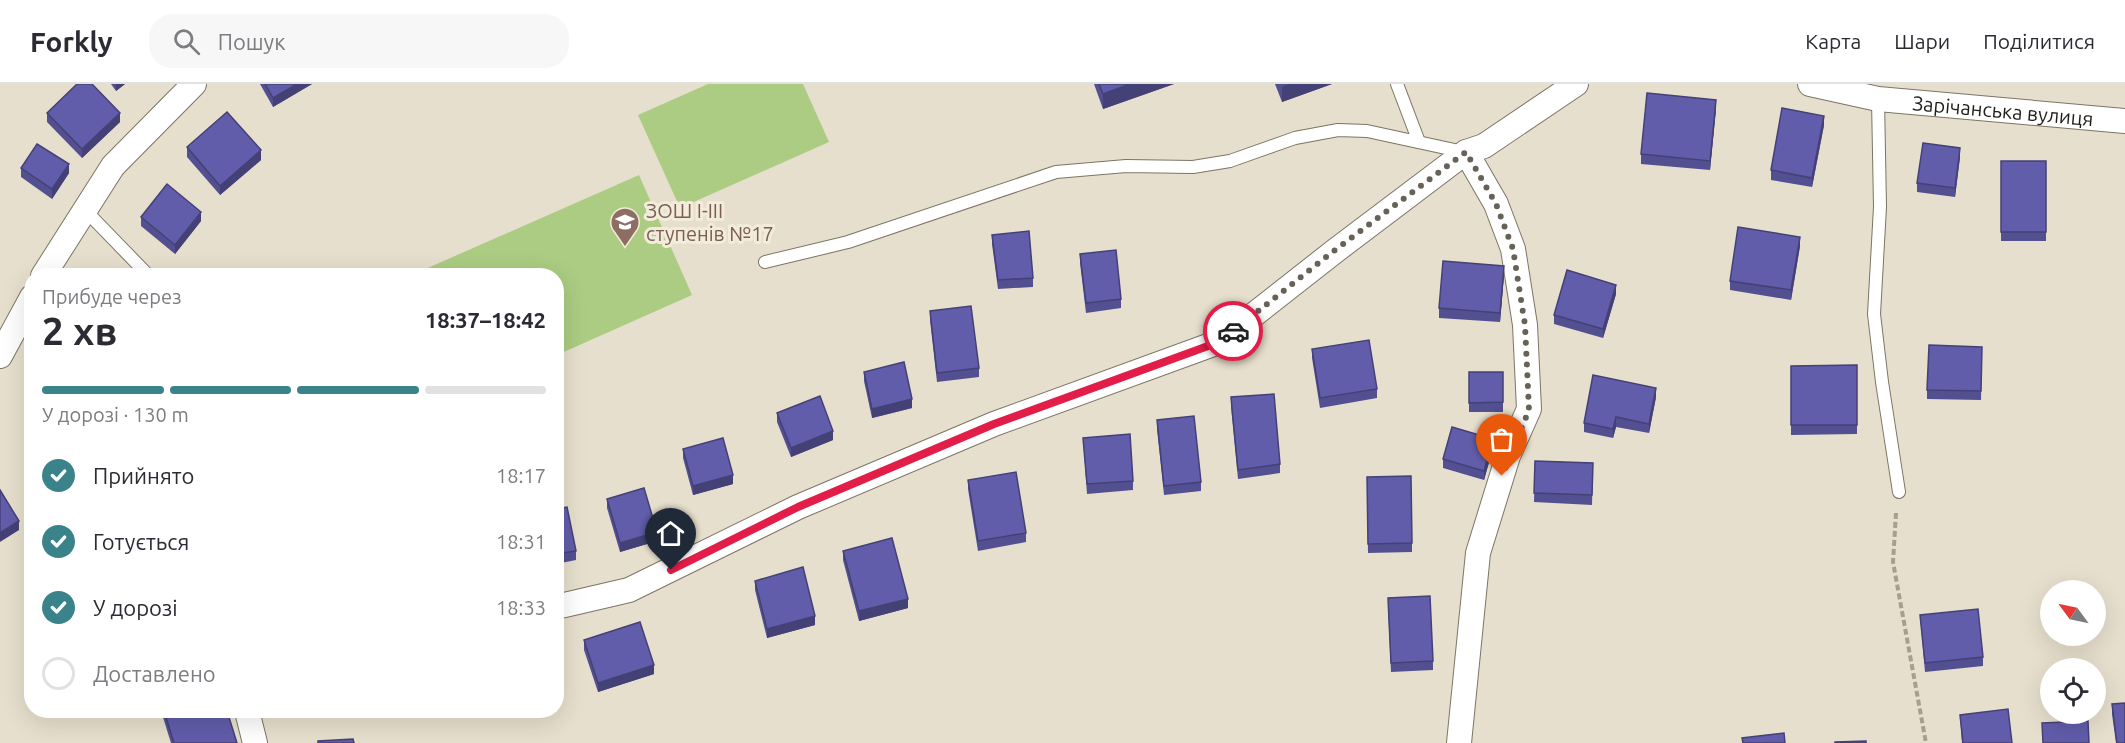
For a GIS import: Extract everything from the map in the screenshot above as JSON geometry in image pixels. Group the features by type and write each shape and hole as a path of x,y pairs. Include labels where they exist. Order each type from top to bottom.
{"street":[{"path":"48,268 113,166 194,84"},
{"path":"564,605 629,590 798,507 994,424 1219,342 1335,250 1466,152 1484,146 1576,84"},
{"name":"Зарічанська вулиця","path":"1810,84 1878,99 2125,121"},
{"path":"1459,743 1478,553 1508,456 1529,410 1525,325 1513,249 1496,204 1466,152"},
{"path":"0,356 24,312"},
{"path":"249,718 255,743"}],"lane":[{"path":"1397,84 1419,142"},
{"path":"1878,99 1880,207 1874,314 1899,492"},
{"path":"765,262 848,242 1056,172 1126,166 1192,167 1230,161 1295,138 1338,130 1367,131 1466,152"},
{"path":"84,209 141,268"}],"path":[{"path":"1899,492 1894,527 1893,562 1926,743"}],"green space":[{"path":"708,84 803,84 829,142 680,208 638,115"},
{"path":"639,175 692,295 564,352 564,268 428,268"}],"building":[{"path":"77,84 92,84 120,113 82,149 47,113"},
{"path":"265,84 297,84 273,98"},
{"path":"1099,84 1130,84 1103,94"},
{"path":"1647,93 1716,100 1710,161 1641,154"},
{"path":"1782,108 1824,116 1812,178 1771,170"},
{"path":"227,112 261,150 220,186 187,147"},
{"path":"1923,143 1960,148 1955,188 1917,183"},
{"path":"37,144 69,164 52,189 21,168"},
{"path":"2001,161 2046,161 2046,232 2001,232"},
{"path":"167,184 201,212 175,245 141,217"},
{"path":"1738,227 1800,237 1791,290 1730,281"},
{"path":"1029,231 1033,278 998,280 992,235"},
{"path":"1116,250 1121,299 1086,303 1080,254"},
{"path":"1443,261 1504,266 1500,313 1439,308"},
{"path":"1567,270 1616,285 1603,329 1554,315"},
{"path":"971,306 979,368 937,373 930,311"},
{"path":"1369,340 1377,389 1320,398 1312,349"},
{"path":"1929,345 1982,347 1981,391 1927,390"},
{"path":"904,362 912,399 872,409 864,372"},
{"path":"1857,365 1857,425 1791,425 1791,366"},
{"path":"1469,372 1503,372 1503,402 1469,403"},
{"path":"1593,375 1656,388 1649,424 1616,417 1613,429 1584,423"},
{"path":"1274,394 1280,464 1238,470 1231,397"},
{"path":"820,396 833,431 791,448 777,413"},
{"path":"1194,416 1201,482 1164,486 1157,420"},
{"path":"1452,427 1493,439 1484,471 1443,459"},
{"path":"1130,434 1133,481 1087,484 1083,438"},
{"path":"723,438 733,475 693,486 683,449"},
{"path":"1535,461 1593,463 1592,495 1534,493"},
{"path":"1016,472 1026,533 978,541 968,480"},
{"path":"1411,476 1412,543 1368,544 1367,477"},
{"path":"644,488 657,532 620,543 607,499"},
{"path":"0,490 19,521 0,533"},
{"path":"567,507 576,551 564,553 564,508"},
{"path":"892,538 908,599 859,611 843,551"},
{"path":"803,567 815,616 767,629 755,581"},
{"path":"1430,596 1433,661 1391,663 1388,598"},
{"path":"1978,609 1983,657 1925,663 1920,615"},
{"path":"640,622 654,665 598,683 584,640"},
{"path":"2125,703 2125,743 2117,743 2112,704"},
{"path":"2008,709 2012,743 1963,743 1960,715"},
{"path":"166,718 229,718 237,743 174,743"},
{"path":"2042,724 2088,724 2089,743 2043,743"},
{"path":"1784,733 1785,743 1743,743 1742,738"},
{"path":"353,739 354,743 318,743 318,741"},
{"path":"1866,741 1866,743 1835,743 1835,742"}],"way so far":[{"path":"1233,331 1335,250 1466,152 1496,204 1513,249 1525,325 1529,410 1508,456 1502,476"}],"place":[{"name":"ЗОШ І-ІІІ ступенів №17","path":"625,248"}],"route":[{"path":"671,570 819,497 994,424 1219,342 1233,331"}]}
